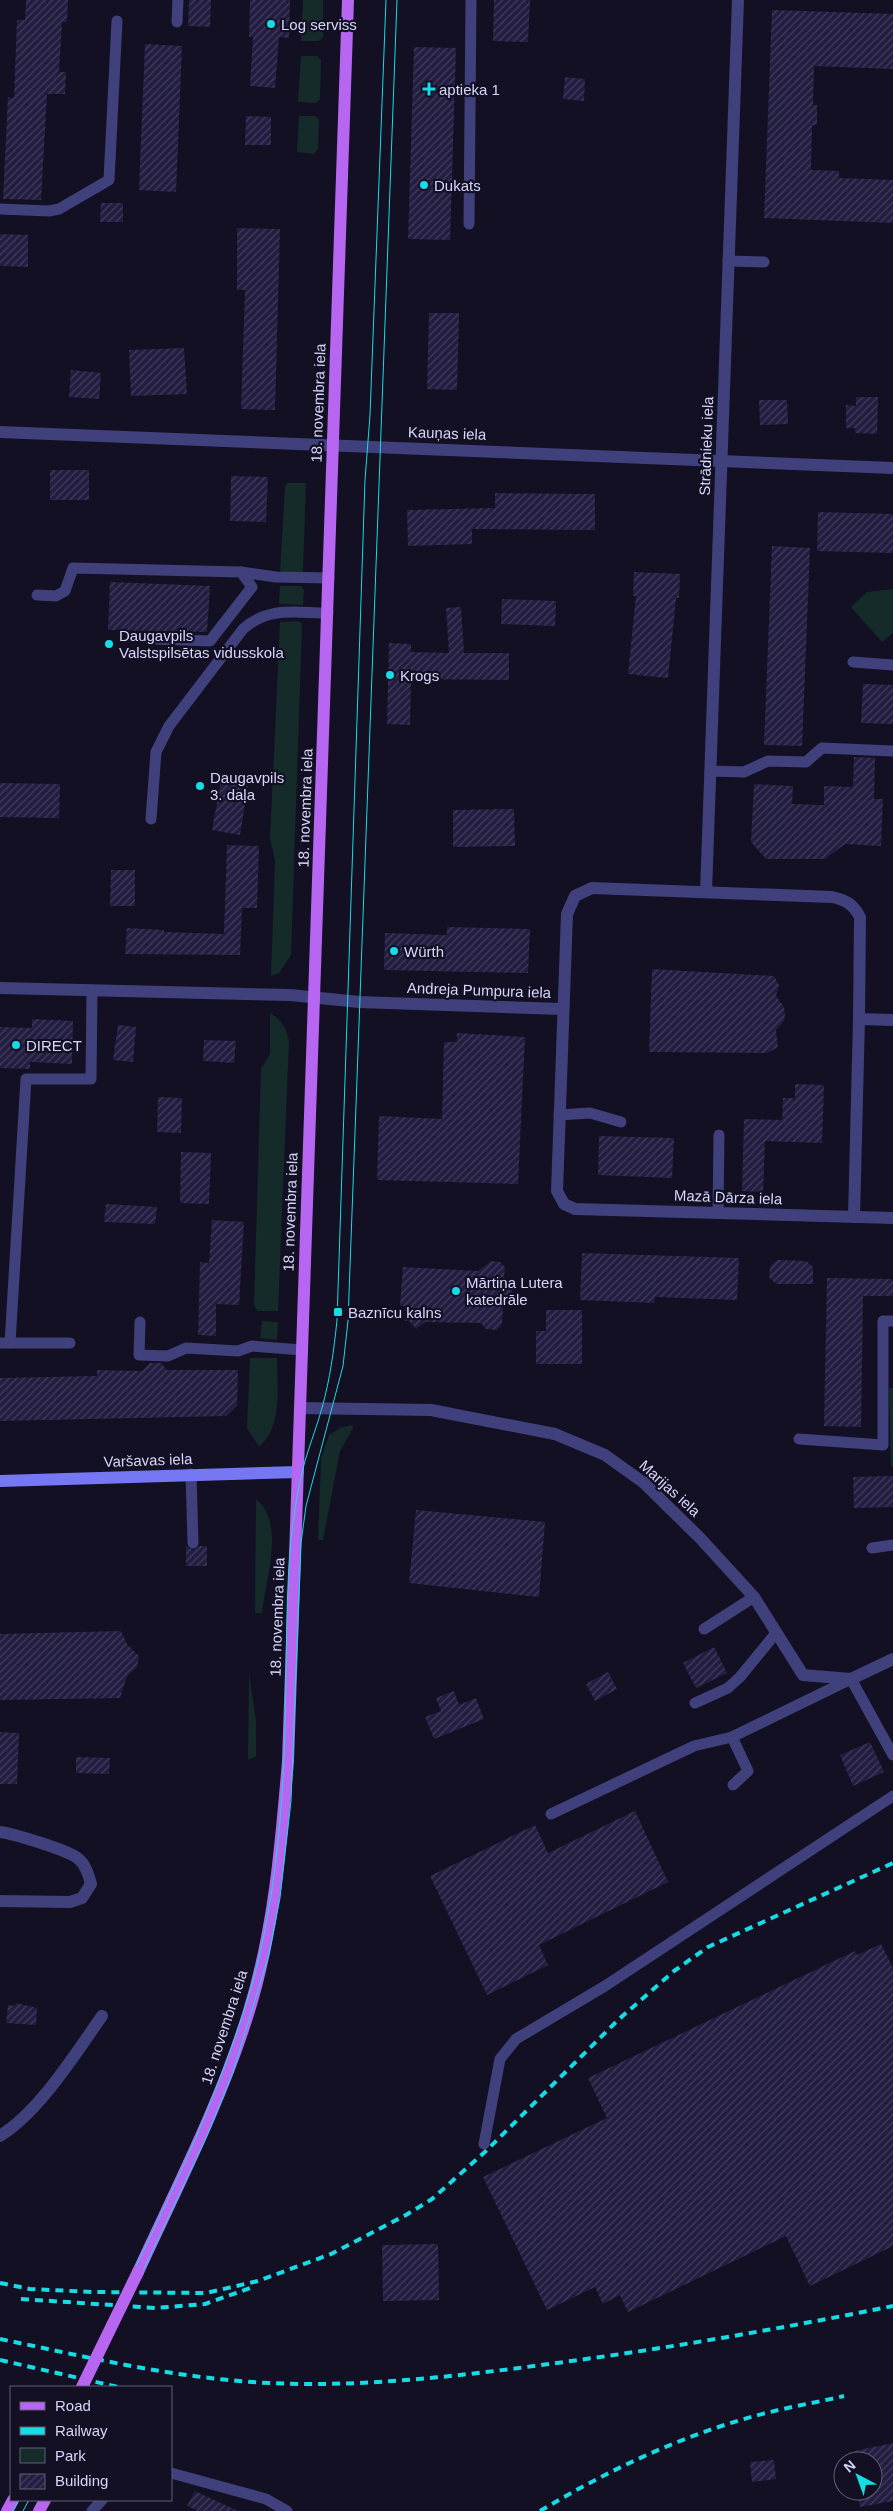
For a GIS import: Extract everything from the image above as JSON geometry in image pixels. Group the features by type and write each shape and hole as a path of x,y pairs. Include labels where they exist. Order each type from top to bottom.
{"main road":[{"name":"18. novembra iela","path":"82,2386 138,2272 218,2098 249,2010 267,1937 280,1855 288,1761 348,0"}],"street":[{"name":"Strādnieku iela","path":"706,892 738,0"},
{"name":"Kauņas iela","path":"0,432 893,468"},
{"name":"Andreja Pumpura iela","path":"0,988 290,995 367,1003 562,1008 567,914 575,896 592,888 832,897 846,900 856,909 860,917 854,1217"},
{"path":"559,1116 562,1008"},
{"path":"859,1019 893,1020"},
{"name":"Mazā Dārza iela","path":"559,1116 557,1191 564,1204 575,1209 893,1218"},
{"name":"Marijas iela","path":"300,1408 431,1410 555,1434 606,1455 644,1483 700,1538 754,1597 803,1675 851,1680"},
{"name":"Varšavas iela","path":"0,1481 298,1472"},
{"path":"851,1680 893,1659"},
{"path":"0,1832 13,1833 75,1857 88,1869 91,1884 82,1898 70,1902 0,1901"},
{"path":"0,2136 10,2129 59,2078 102,2016"}],"lane":[{"path":"177,22 178,0"},
{"path":"469,224 471,0"},
{"path":"0,209 49,211 59,209 109,180 116,21"},
{"path":"728,261 764,262"},
{"path":"37,595 56,596 65,592 72,568 240,572 276,577 328,578"},
{"path":"155,639 210,641 252,587 240,572"},
{"path":"152,819 156,752 169,726 243,629 256,617 274,612 328,613"},
{"path":"853,662 893,665"},
{"path":"710,771 744,772 768,761 806,762 822,748 893,751"},
{"path":"70,1344 5,1343 26,1078 91,1079 92,990"},
{"path":"559,1116 590,1113 621,1122"},
{"path":"718,1213 719,1134"},
{"path":"799,1439 883,1445 883,1321 893,1321"},
{"path":"140,1322 139,1354 168,1356 186,1348 238,1351 252,1346 302,1350"},
{"path":"190,1474 193,1543"},
{"path":"872,1548 893,1545"},
{"path":"704,1629 754,1597"},
{"path":"695,1702 728,1688 740,1677 776,1633"},
{"path":"551,1814 694,1746 732,1737 851,1680 893,1755"},
{"path":"732,1737 748,1771 733,1784"},
{"path":"484,2144 500,2060 516,2039 605,1986 893,1796"},
{"path":"172,2473 266,2499 287,2511"},
{"path":"92,2511 101,2501"}],"green space":[{"path":"303,0 323,0 323,37 319,41 301,41"},
{"path":"301,56 317,56 321,60 320,99 316,103 298,102"},
{"path":"299,116 315,116 319,120 318,149 314,154 297,152"},
{"path":"287,483 306,483 303,573 280,572 285,486"},
{"path":"280,586 301,586 304,590 303,605 279,604"},
{"path":"893,589 893,633 882,642 851,607 867,592"},
{"path":"299,621 302,624 291,955 279,973 271,976 275,860 270,839 280,622"},
{"path":"270,1013 283,1025 289,1041 278,1311 257,1311 254,1304 261,1069 270,1054"},
{"path":"262,1321 278,1322 277,1340 260,1338"},
{"path":"250,1358 277,1358 278,1394 275,1418 267,1439 259,1447 247,1428"},
{"path":"889,1388 893,1388 893,1466 891,1466"},
{"path":"353,1425 340,1451 323,1540 318,1540 321,1459 329,1435 342,1427"},
{"path":"256,1499 265,1509 270,1522 272,1537 262,1613 255,1613"},
{"path":"249,1674 256,1721 256,1756 248,1760"}],"building":[{"path":"26,0 68,0 67,22 62,22 59,72 66,72 65,94 47,94 41,200 3,199 8,97 14,98 17,20 25,20"},
{"path":"189,0 211,0 210,27 188,26"},
{"path":"250,0 290,0 289,38 279,37 275,88 250,86 253,37 249,37"},
{"path":"494,0 530,0 528,42 493,41"},
{"path":"772,10 893,14 893,69 814,66 813,105 817,105 817,125 812,125 811,170 839,171 839,178 893,180 893,223 764,218"},
{"path":"145,44 182,46 176,192 139,190"},
{"path":"414,47 456,48 450,240 408,239"},
{"path":"565,77 585,79 584,101 563,99"},
{"path":"246,116 271,117 271,145 245,145"},
{"path":"101,203 123,203 123,222 100,222"},
{"path":"237,228 280,229 275,410 241,409 245,290 237,290"},
{"path":"0,234 28,235 28,267 0,266"},
{"path":"429,313 459,313 457,390 427,389"},
{"path":"184,348 187,394 131,396 129,350"},
{"path":"71,370 101,373 99,399 69,397"},
{"path":"856,397 878,397 877,434 855,433 855,428 846,428 846,405 856,406"},
{"path":"759,400 787,400 788,424 760,425"},
{"path":"50,470 89,470 89,500 50,500"},
{"path":"231,476 268,477 266,522 230,521"},
{"path":"495,493 595,494 595,530 472,529 472,544 408,546 407,510 495,508"},
{"path":"818,512 893,514 893,553 817,551"},
{"path":"772,546 810,548 802,746 764,745"},
{"path":"634,572 680,574 679,598 676,598 668,678 628,674 636,596 633,596"},
{"path":"110,582 210,586 207,632 108,630"},
{"path":"502,599 556,601 555,626 501,624"},
{"path":"461,607 464,653 509,653 509,680 411,679 410,725 387,724 389,643 411,644 411,652 449,653 446,608"},
{"path":"863,684 893,685 893,724 861,723"},
{"path":"854,757 875,758 874,799 883,799 881,846 845,844 825,859 766,859 751,842 754,784 793,786 792,804 824,805 824,786 853,787"},
{"path":"221,781 248,786 240,835 212,830"},
{"path":"0,783 60,784 59,818 0,817"},
{"path":"514,809 515,846 453,847 453,810"},
{"path":"227,845 259,846 257,908 242,908 240,955 125,954 127,928 164,930 164,932 224,934"},
{"path":"111,870 135,870 135,906 110,906"},
{"path":"447,927 530,929 528,973 384,970 385,933 447,935"},
{"path":"652,969 774,976 779,985 776,996 784,1007 785,1015 784,1021 776,1030 778,1047 767,1053 649,1052"},
{"path":"32,1019 73,1021 72,1064 30,1062 30,1069 0,1068 0,1027 32,1028"},
{"path":"118,1025 136,1027 133,1062 113,1060"},
{"path":"457,1033 525,1037 518,1184 377,1180 379,1116 442,1119 444,1042 457,1042"},
{"path":"204,1040 236,1041 234,1063 203,1061"},
{"path":"795,1084 824,1085 822,1143 765,1141 763,1192 742,1191 744,1119 782,1120 783,1098 795,1098"},
{"path":"158,1097 182,1098 181,1133 157,1132"},
{"path":"599,1136 674,1138 672,1178 598,1175"},
{"path":"181,1152 211,1153 209,1204 180,1203"},
{"path":"106,1204 157,1207 155,1224 104,1222"},
{"path":"212,1220 244,1222 239,1305 216,1304 216,1336 198,1335 200,1262 209,1263"},
{"path":"582,1253 739,1258 737,1300 655,1297 654,1303 580,1300"},
{"path":"777,1260 806,1261 813,1267 813,1284 776,1284 769,1277 770,1267"},
{"name":"Mārtiņa Lutera katedrāle","path":"491,1261 500,1262 505,1267 504,1277 512,1286 512,1297 503,1305 502,1324 497,1330 486,1329 481,1323 425,1322 416,1329 409,1321 405,1321 405,1306 400,1306 403,1267 478,1271"},
{"path":"827,1278 893,1279 893,1296 863,1296 861,1427 824,1426"},
{"path":"546,1310 582,1310 582,1364 536,1364 536,1331 546,1331"},
{"path":"150,1363 161,1363 167,1370 238,1370 237,1405 226,1416 0,1421 0,1378 97,1376 97,1370 142,1371"},
{"path":"893,1476 893,1507 854,1508 853,1477"},
{"path":"416,1510 545,1522 539,1597 409,1583"},
{"path":"186,1546 193,1550 200,1546 207,1546 207,1566 186,1566"},
{"path":"121,1631 127,1644 139,1656 137,1667 127,1676 120,1698 0,1700 0,1634"},
{"path":"714,1647 727,1673 696,1688 683,1663"},
{"path":"608,1672 617,1689 595,1701 586,1684"},
{"path":"454,1691 459,1705 476,1698 484,1719 434,1739 425,1717 441,1711 436,1698"},
{"path":"0,1732 19,1733 17,1784 0,1784"},
{"path":"870,1742 884,1772 853,1786 840,1755"},
{"path":"76,1757 110,1758 109,1774 76,1773"},
{"path":"635,1811 668,1882 539,1945 548,1965 487,1995 430,1876 535,1825 548,1853"},
{"path":"881,1944 893,1968 893,2246 810,2286 786,2236 628,2312 620,2295 603,2304 595,2287 547,2310 483,2177 607,2118 588,2078 855,1951 857,1955"},
{"path":"16,2003 37,2008 36,2025 6,2023 8,2005 15,2006"},
{"path":"438,2244 439,2300 383,2301 382,2245"},
{"path":"893,2443 893,2501 860,2507 859,2501 883,2501 883,2451 855,2451"},
{"path":"774,2460 776,2479 752,2482 750,2462"},
{"path":"195,2491 238,2511 198,2511 187,2506"}],"tram line":[{"path":"77,2386 172,2191 215,2091 234,2040 251,1988 265,1931 278,1844 283,1785 287,1601 291,1539 302,1472 327,1386 337,1320 365,480 370,415 386,0"},
{"path":"88,2386 206,2138 233,2072 269,1954 280,1898 291,1801 301,1543 306,1506 343,1366 348,1321 397,0"},
{"path":"13,2511 18,2501"},
{"path":"23,2511 28,2501"}],"railway":[{"path":"0,2283 30,2289 93,2292 206,2293 258,2281 331,2254 406,2215 432,2199 486,2151 618,2020 674,1971 708,1947 893,1863"},
{"path":"21,2299 156,2308 205,2304 253,2287"},
{"path":"0,2339 104,2361 183,2375 252,2382 337,2384 422,2379 635,2352 807,2323 893,2306"},
{"path":"0,2360 114,2386"},
{"path":"540,2511 623,2466 710,2430 779,2410 844,2396"}],"place":[{"name":"Log serviss","path":"271,24"},
{"name":"aptieka 1","path":"429,89"},
{"name":"Dukats","path":"424,185"},
{"name":"Daugavpils Valstspilsētas vidusskola","path":"109,644"},
{"name":"Krogs","path":"390,675"},
{"name":"Daugavpils 3. daļa","path":"200,786"},
{"name":"Würth","path":"394,951"},
{"name":"DIRECT","path":"16,1045"},
{"name":"Mārtiņa Lutera katedrāle","path":"456,1291"},
{"name":"Baznīcu kalns","path":"338,1312"}]}
